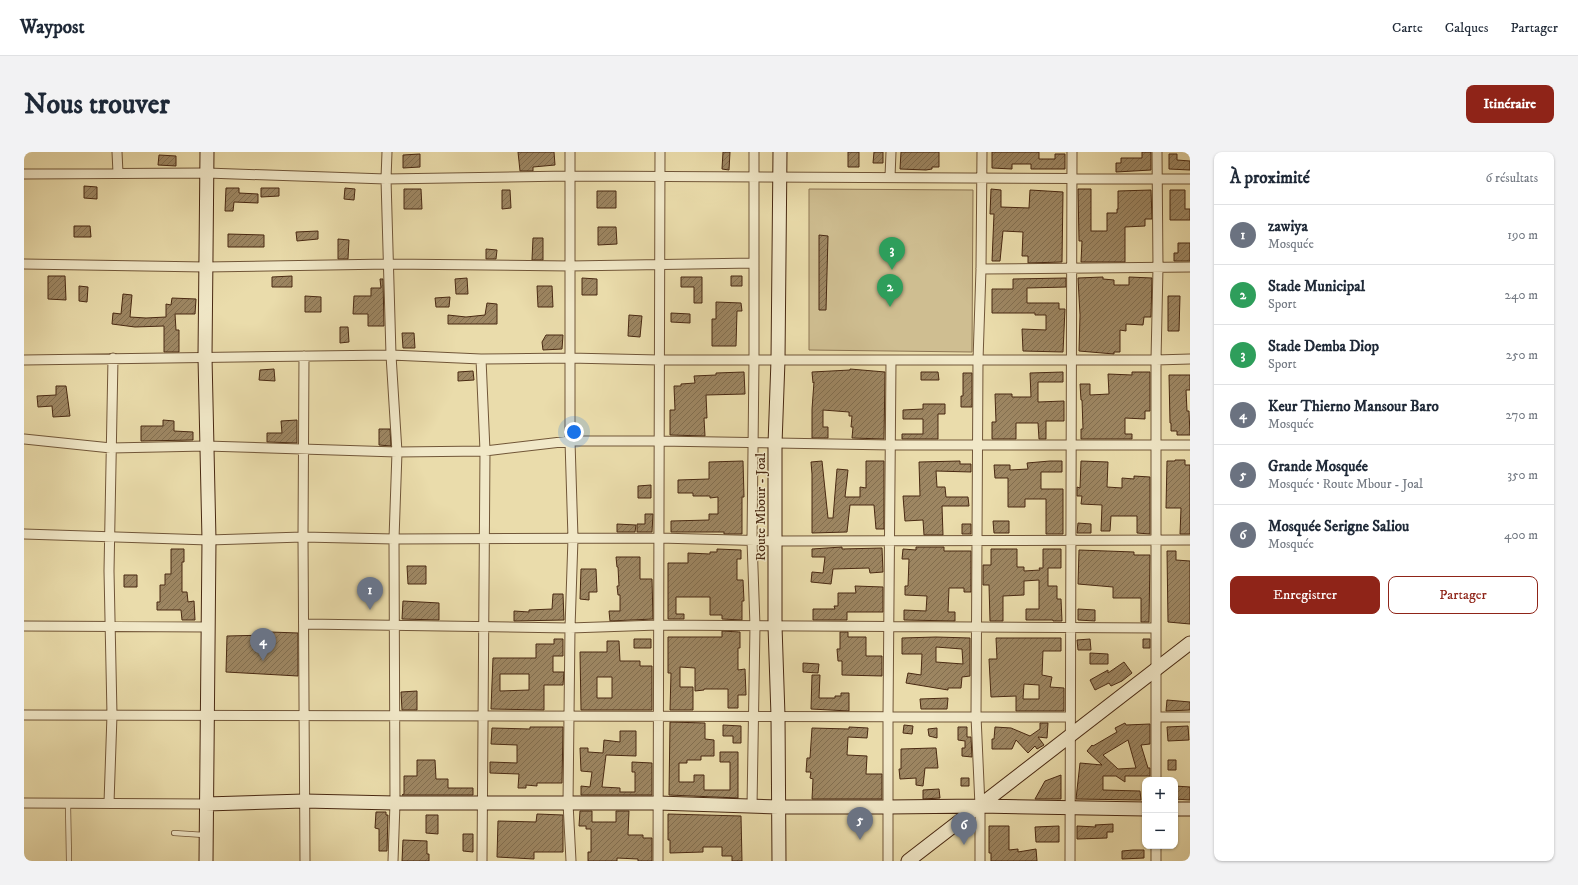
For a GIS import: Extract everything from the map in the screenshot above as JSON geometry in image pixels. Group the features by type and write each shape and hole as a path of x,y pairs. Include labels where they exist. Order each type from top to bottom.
{"main road":[{"path":"206,861 209,540 205,357 207,152"},
{"name":"Route Mbour - Joal","path":"780,152 778,360 775,444 778,807 780,861"},
{"path":"908,861 1190,643"},
{"path":"206,804 304,801 395,803 658,803 778,807 888,808 980,806 1142,809"},
{"path":"1178,809 1190,809"}],"street":[{"path":"117,152 118,173"},
{"path":"387,152 386,179 391,355 397,452 394,539 394,861"},
{"path":"570,152 570,442 573,538 570,628 568,803 571,861"},
{"path":"658,861 659,360 661,265 660,152"},
{"path":"752,806 754,626 752,540 754,152"},
{"path":"890,177 891,152"},
{"path":"980,861 980,806 976,716 976,627 978,360 981,269 982,152"},
{"path":"1070,861 1072,152"},
{"path":"1156,777 1157,152"},
{"path":"24,174 207,173 386,179 570,176 1190,179"},
{"path":"24,264 205,267 389,264 570,266 754,263"},
{"path":"981,269 1190,267"},
{"path":"24,360 391,355 481,359 570,358 659,360 1190,359"},
{"path":"304,356 303,537 305,861"},
{"path":"109,803 112,715 110,538 113,358"},
{"path":"481,359 485,451 484,716 481,803 482,861"},
{"path":"888,861 891,360"},
{"path":"24,440 111,448 206,446 397,452 485,451 570,442 660,441 891,445 1190,445"},
{"path":"24,534 110,538 209,540 303,537 394,539 659,538 776,541 1190,540"},
{"path":"304,624 570,628 658,625 1156,628"},
{"path":"24,626 207,628"},
{"path":"24,715 1070,717"},
{"path":"1156,716 1190,716"},
{"path":"24,803 206,804"},
{"path":"1156,849 1156,861"}],"lane":[{"path":"68,803 69,861"},
{"path":"174,832 206,835"}],"shaded area":[{"path":"809,189 973,190 972,352 809,350"}],"building":[{"path":"518,152 554,152 555,165 533,167 533,171 520,171"},
{"path":"723,152 730,152 729,170 722,169"},
{"path":"848,152 859,152 859,167 848,167"},
{"path":"874,152 883,152 883,163 873,163"},
{"path":"901,152 939,152 939,167 932,167 932,169 926,170 900,169"},
{"path":"992,152 1039,152 1039,159 1055,159 1055,154 1065,154 1065,169 1031,169 1031,164 1012,164 1012,169 992,168"},
{"path":"1142,152 1151,152 1151,170 1116,172 1116,163 1121,163 1121,158 1142,158"},
{"path":"420,154 420,167 403,168 403,155"},
{"path":"1169,154 1177,154 1177,160 1190,161 1190,170 1169,169"},
{"path":"159,155 176,156 176,166 158,165"},
{"path":"84,186 97,187 97,199 84,198"},
{"path":"226,188 239,188 239,193 258,194 258,203 234,202 233,211 225,211"},
{"path":"261,188 279,188 279,196 261,197"},
{"path":"345,188 355,189 354,200 344,199"},
{"path":"404,189 421,189 422,209 404,209"},
{"path":"991,189 1001,190 1001,207 1029,208 1030,190 1063,192 1062,262 1028,263 1028,256 1022,256 1023,232 1003,231 1000,261 992,261 994,214 990,214"},
{"path":"1078,189 1091,189 1091,231 1107,231 1107,213 1117,213 1118,191 1151,190 1152,219 1145,219 1145,226 1125,227 1125,262 1081,262 1082,241 1079,241"},
{"path":"502,190 510,190 511,208 502,209"},
{"path":"1170,190 1185,190 1185,209 1190,209 1190,220 1170,220"},
{"path":"597,191 616,191 616,208 597,208"},
{"path":"74,226 90,226 91,237 74,237"},
{"path":"598,227 616,227 617,244 598,245"},
{"path":"318,231 318,239 297,241 296,232"},
{"path":"228,234 264,235 264,247 228,247"},
{"path":"819,235 828,236 826,310 819,310"},
{"path":"533,238 543,238 543,260 532,260"},
{"path":"338,239 349,240 348,259 338,259"},
{"path":"1178,243 1190,243 1190,261 1174,261 1174,253 1178,253"},
{"path":"486,249 497,250 496,259 486,259"},
{"path":"48,276 65,276 66,300 48,299"},
{"path":"292,276 292,287 272,287 272,277"},
{"path":"731,276 742,276 742,286 731,286"},
{"path":"681,277 702,277 702,303 694,303 694,287 681,287"},
{"path":"1103,277 1103,279 1114,280 1114,285 1129,285 1129,277 1152,278 1151,317 1144,317 1143,325 1126,324 1126,331 1120,330 1120,352 1114,352 1114,354 1079,351 1080,315 1078,278"},
{"path":"467,278 468,294 456,294 455,279"},
{"path":"582,278 597,279 597,295 582,295"},
{"path":"1066,278 1066,287 1027,288 1027,303 1059,303 1059,309 1065,309 1063,352 1023,351 1022,329 1046,330 1046,315 1035,315 1035,313 992,313 992,289 1013,289 1013,279"},
{"path":"380,279 383,279 384,326 368,326 368,314 353,314 354,296 371,296 371,288 381,288"},
{"path":"79,286 88,287 87,302 79,301"},
{"path":"537,286 552,286 553,307 538,307"},
{"path":"123,294 132,295 130,317 166,317 166,304 171,305 172,298 196,299 195,314 175,314 176,330 179,330 179,352 164,352 164,326 135,327 112,324 113,313 121,314"},
{"path":"305,296 321,297 321,312 305,312"},
{"path":"1168,296 1180,296 1179,331 1168,331"},
{"path":"450,297 449,307 436,307 435,298"},
{"path":"716,302 741,303 742,311 737,311 736,346 712,346 712,319 716,319"},
{"path":"487,303 497,304 497,324 448,324 448,315 466,317 485,315"},
{"path":"671,313 690,314 690,323 671,322"},
{"path":"629,315 642,316 640,337 628,336"},
{"path":"340,327 348,327 349,342 340,343"},
{"path":"402,333 414,333 415,348 403,348"},
{"path":"546,335 563,335 562,349 543,350 542,342"},
{"path":"274,369 275,381 259,380 260,370"},
{"path":"850,369 885,372 884,439 852,438 852,416 849,416 849,412 823,410 823,427 828,427 828,438 812,438 814,382 813,383 812,372"},
{"path":"473,371 474,380 458,381 458,372"},
{"path":"744,372 745,394 706,395 707,418 704,418 705,436 670,435 670,410 675,410 674,386 695,383 694,376 716,375 716,373"},
{"path":"921,372 938,372 939,380 921,380"},
{"path":"1063,372 1063,382 1038,382 1038,402 1064,401 1064,421 1046,421 1046,439 1039,439 1038,423 1016,423 1016,439 992,439 992,422 996,422 995,394 1012,394 1012,397 1031,397 1030,373"},
{"path":"1132,372 1150,372 1150,411 1145,411 1145,419 1125,418 1125,434 1132,434 1132,439 1081,439 1081,429 1083,429 1080,384 1090,384 1090,395 1109,394 1108,374 1132,375"},
{"path":"963,373 972,373 972,407 961,407 961,396 963,396"},
{"path":"1169,375 1190,375 1190,390 1186,390 1190,435 1177,435 1177,431 1171,431"},
{"path":"56,386 66,386 70,416 53,417 52,406 38,407 37,396 56,395"},
{"path":"923,404 945,404 945,414 938,414 938,439 902,439 902,434 923,434 923,419 903,419 903,410 923,409"},
{"path":"163,420 174,421 174,431 193,432 193,440 141,441 141,426 163,426"},
{"path":"297,420 297,443 267,442 267,433 282,433 281,421"},
{"path":"379,429 390,429 391,446 379,445"},
{"path":"1185,460 1185,465 1190,465 1190,534 1180,534 1181,508 1166,508 1167,461"},
{"path":"743,461 744,497 742,497 742,534 724,534 724,532 671,532 671,521 709,520 709,514 718,514 718,497 710,498 710,496 693,496 693,493 678,493 678,480 709,479 709,462"},
{"path":"822,461 828,518 833,518 837,469 848,470 845,497 860,497 860,487 866,488 866,461 884,461 884,529 876,529 874,505 850,505 847,532 812,533 811,462"},
{"path":"960,461 960,464 971,464 971,472 936,471 937,487 945,487 946,497 968,497 969,506 942,506 943,535 924,535 923,520 905,521 903,496 920,496 919,462"},
{"path":"1062,461 1062,472 1041,472 1041,489 1063,489 1063,534 1046,534 1046,499 1025,499 1025,507 1008,507 1008,478 995,478 994,465 1010,465 1010,470 1028,469 1027,463"},
{"path":"1081,461 1108,462 1107,487 1122,488 1122,478 1134,479 1134,476 1150,477 1150,534 1137,533 1137,516 1111,516 1110,531 1101,531 1102,505 1081,504 1082,496 1077,496 1077,487 1080,488"},
{"path":"651,485 651,498 638,498 638,486"},
{"path":"645,514 653,514 652,532 637,532 637,524 645,524"},
{"path":"993,521 1009,521 1009,533 994,533"},
{"path":"1078,523 1091,524 1091,533 1077,533"},
{"path":"617,524 636,525 635,532 617,532"},
{"path":"962,524 971,524 971,534 962,534"},
{"path":"842,547 842,549 882,548 883,572 870,573 869,568 833,569 831,584 811,582 812,572 823,573 825,557 812,557 812,549"},
{"path":"916,547 944,547 944,551 971,551 971,592 964,592 964,588 949,588 948,612 955,612 955,621 904,620 904,610 926,611 927,596 905,595 905,586 908,586 909,559 902,559 903,549 916,550"},
{"path":"171,549 184,549 184,562 182,562 182,592 187,592 188,602 194,601 195,620 182,620 181,610 157,610 157,602 160,602 160,585 165,585 165,574 171,574"},
{"path":"717,549 741,550 741,559 737,559 737,580 743,580 744,601 742,601 742,620 722,619 722,615 710,615 710,597 676,597 676,614 684,614 684,619 668,619 668,563 688,563 688,553 710,554 710,552 717,552"},
{"path":"991,549 1017,549 1017,567 1024,567 1024,571 1040,570 1039,568 1043,568 1043,549 1061,549 1061,568 1048,568 1048,586 1057,586 1057,599 1061,599 1062,621 1026,620 1026,609 1039,609 1039,580 1024,581 1024,595 1003,596 1003,621 990,621 989,585 983,585 983,565 991,565"},
{"path":"1079,550 1134,552 1134,555 1150,555 1149,622 1141,622 1141,598 1113,598 1113,587 1078,584"},
{"path":"1167,551 1176,551 1176,560 1190,561 1190,624 1168,622"},
{"path":"616,557 640,557 640,579 652,579 653,619 610,621 609,611 620,611 620,595 618,595 617,586 619,586 618,567"},
{"path":"407,566 426,566 426,584 408,584"},
{"path":"581,569 596,569 597,592 589,592 589,600 580,599"},
{"path":"124,575 137,575 137,587 124,587"},
{"path":"855,586 883,587 883,612 847,612 847,620 813,620 813,609 835,609 834,606 838,606 838,593 856,593"},
{"path":"553,594 563,594 564,620 514,621 514,611 529,612 529,610 552,609"},
{"path":"403,601 439,603 439,620 402,619"},
{"path":"1078,609 1095,610 1095,621 1078,620"},
{"path":"722,631 740,632 738,670 745,669 746,695 738,695 738,708 728,708 728,689 704,689 695,691 695,668 680,667 680,687 693,687 693,710 670,710 671,673 668,673 668,637 722,637"},
{"path":"270,632 298,633 298,676 226,672 227,636 269,635"},
{"path":"840,632 848,632 848,637 866,637 866,656 882,656 882,676 842,675 842,661 838,661 837,649 840,649"},
{"path":"902,638 970,638 970,676 962,677 961,688 948,688 948,690 906,683 908,673 921,675 922,654 902,654","holes":["936,647 962,649 963,664 936,662"]},
{"path":"996,638 1061,638 1061,651 1043,651 1042,675 1052,677 1050,687 1064,688 1064,711 1016,711 1016,696 991,697 989,659 997,659","holes":["1024,684 1039,685 1039,699 1023,699"]},
{"path":"554,639 563,639 563,656 553,656 553,672 564,672 563,685 544,685 544,710 491,709 493,658 536,658 536,644 554,644","holes":["500,674 529,674 529,690 500,691"]},
{"path":"634,639 651,639 651,648 634,648"},
{"path":"1090,639 1091,650 1078,650 1077,640"},
{"path":"1143,639 1150,639 1150,648 1143,648"},
{"path":"607,641 619,641 620,661 640,661 640,666 652,666 652,710 581,710 580,652 607,652","holes":["597,677 612,677 612,698 597,698"]},
{"path":"1090,653 1108,654 1108,664 1090,664"},
{"path":"1124,662 1132,673 1122,681 1111,686 1109,683 1095,690 1090,680 1108,670 1108,673"},
{"path":"803,663 819,664 818,673 803,672"},
{"path":"812,675 820,675 819,698 835,698 835,696 841,696 841,693 849,693 849,711 811,709"},
{"path":"417,691 417,710 402,710 401,692"},
{"path":"948,698 947,709 921,709 920,699"},
{"path":"1167,700 1190,702 1190,710 1166,711"},
{"path":"670,722 705,723 705,739 714,740 714,756 701,756 701,760 687,760 687,763 679,763 679,782 694,782 694,775 704,775 704,790 730,790 730,762 720,762 720,752 738,752 738,798 669,795"},
{"path":"1040,723 1048,723 1047,738 1038,737 1044,745 1037,749 1035,746 1028,753 1016,740 1012,749 992,749 992,739 994,739 995,727 1011,728 1030,736 1040,729"},
{"path":"1125,723 1126,725 1150,724 1150,744 1141,745 1148,768 1150,768 1150,776 1125,776 1125,782 1116,776 1103,776 1103,790 1140,791 1141,800 1076,799 1080,763 1102,765 1087,751 1092,745 1093,746 1117,732 1115,728","holes":["1128,740 1136,768 1118,769 1103,755"]},
{"path":"723,725 741,726 741,743 733,743 733,736 723,736"},
{"path":"904,725 913,726 912,734 903,733"},
{"path":"1188,726 1189,740 1168,741 1167,727"},
{"path":"530,727 563,727 562,783 537,783 537,786 526,785 526,788 518,788 519,774 490,773 490,762 517,763 517,745 491,744 492,728 530,729"},
{"path":"849,727 868,728 867,738 848,737 847,755 867,756 866,774 882,774 882,799 812,799 813,779 810,778 811,772 806,772 807,758 810,758 812,728 849,729"},
{"path":"958,727 967,727 967,737 971,737 972,757 962,756 962,748 965,748 965,741 958,740"},
{"path":"937,728 937,738 929,736 928,729"},
{"path":"620,731 636,731 636,756 606,755 602,787 620,788 620,792 635,792 635,772 632,772 632,762 652,763 652,795 581,795 581,786 590,787 592,772 581,771 580,748 588,748 588,752 603,753 604,740 620,742"},
{"path":"936,748 938,768 925,768 923,786 916,785 916,778 900,779 899,769 901,769 901,749"},
{"path":"417,760 435,760 436,779 448,779 448,788 473,788 473,795 402,795 404,794 404,776 417,776"},
{"path":"1168,760 1176,760 1176,770 1168,770"},
{"path":"1061,775 1061,799 1035,799 1045,781"},
{"path":"961,778 969,778 969,786 961,786"},
{"path":"1178,786 1190,787 1190,800 1178,799"},
{"path":"939,789 940,798 923,799 923,790"},
{"path":"580,811 592,811 592,822 616,822 616,811 629,811 628,835 643,835 643,838 652,838 652,861 617,858 617,861 588,861 588,852 591,852 591,829 586,829 586,826 579,826"},
{"path":"376,812 386,812 386,815 388,815 387,851 379,851 379,829 375,828"},
{"path":"537,814 563,815 563,852 534,852 534,859 497,857 498,821 536,822"},
{"path":"668,814 741,816 742,861 732,861 732,856 722,856 722,847 703,847 703,852 670,853 670,840 668,840"},
{"path":"426,815 438,815 438,834 426,833"},
{"path":"1113,824 1113,832 1107,832 1107,838 1077,839 1077,826 1096,827 1095,825"},
{"path":"989,826 1009,826 1009,850 1018,849 1018,852 1036,849 1037,861 991,861 991,853 989,853"},
{"path":"1059,826 1059,842 1036,842 1035,827"},
{"path":"463,834 473,834 473,852 463,851"},
{"path":"403,840 427,841 427,854 429,854 429,861 402,861"},
{"path":"1144,850 1144,858 1122,859 1122,851"}],"place":[{"name":"Stade Demba Diop","path":"892,270"},
{"name":"Stade Municipal","path":"890,307"},
{"name":"zawiya","path":"370,610"},
{"name":"Keur Thierno Mansour Baro","path":"263,661"},
{"name":"Grande Mosquée","path":"860,840"},
{"name":"Mosquée Serigne Saliou","path":"964,845"}]}
